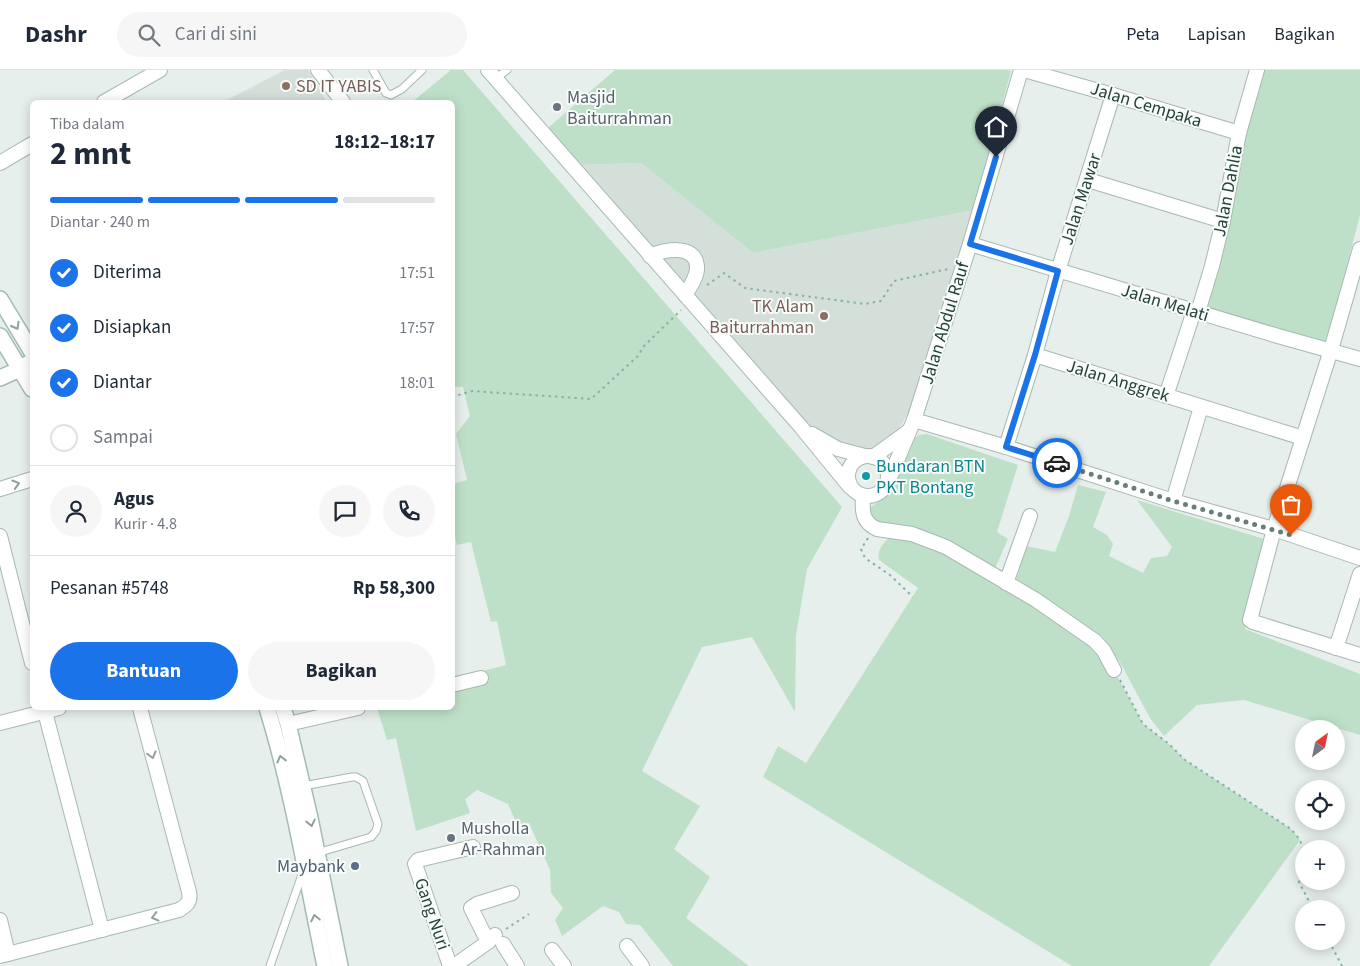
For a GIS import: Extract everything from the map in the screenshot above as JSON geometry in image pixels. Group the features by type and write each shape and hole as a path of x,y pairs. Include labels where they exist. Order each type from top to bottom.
{"main road":[{"path":"0,299 30,349"},
{"path":"0,336 26,365 30,381"},
{"path":"0,378 26,365"},
{"path":"267,710 276,737 291,796 325,966"},
{"path":"284,710 303,786 340,966"}],"street":[{"path":"108,100 160,70"},
{"path":"318,70 341,100"},
{"name":"Jalan Cempaka","path":"1023,70 1113,95 1239,134"},
{"name":"Jalan Abdul Rauf","path":"888,482 912,425 1023,70"},
{"name":"Jalan Dahlia","path":"1166,396 1212,266 1223,221 1239,134 1257,70"},
{"path":"491,74 801,427 850,487 856,493 871,497 879,494 884,489 888,482 888,474 886,466 880,460 838,449 801,427"},
{"name":"Jalan Mawar","path":"1006,447 1113,95"},
{"path":"0,163 30,145"},
{"path":"1088,180 1223,221"},
{"name":"Jalan Melati","path":"970,244 1360,359"},
{"path":"1360,249 1331,350 1274,530 1251,620 1360,655"},
{"path":"650,256 662,250 682,250 689,253 697,266 688,298"},
{"name":"Jalan Anggrek","path":"1035,355 1303,438"},
{"path":"1173,501 1201,407"},
{"path":"850,487 848,471 851,464 857,459 869,456 912,425 1006,447 1173,501 1274,530 1360,558"},
{"path":"0,488 30,480"},
{"path":"863,496 862,513 866,520 874,527 912,534 946,547 1036,600 1095,640 1104,651 1114,670"},
{"path":"1006,583 1030,516"},
{"path":"0,536 30,655"},
{"path":"1336,648 1360,574"},
{"path":"455,684 481,678"},
{"path":"0,723 46,710"},
{"path":"49,710 102,930"},
{"path":"0,920 4,955 179,910 188,904 190,899 141,710"},
{"path":"288,724 349,710"},
{"name":"Gang Nuri","path":"452,966 415,864 418,860 473,847"},
{"path":"512,893 476,904 471,908 517,966"},
{"path":"452,966 495,940"},
{"path":"627,946 642,966"},
{"path":"552,950 564,966"}],"lane":[{"path":"374,70 386,93 391,95 402,89 422,70"},
{"path":"491,74 506,70"},
{"path":"303,786 352,777 360,779 363,781 378,824 376,831 371,837 317,853"},
{"path":"270,966 304,868"}],"path":[{"path":"694,278 703,288 724,273 745,288 866,304 881,302 894,281 963,266"},
{"path":"455,396 472,391 590,399 638,356 644,346 688,298"},
{"path":"874,527 861,548 865,558 890,575 913,597"},
{"path":"1114,670 1143,724 1169,744 1185,760 1292,829 1300,840"},
{"path":"495,940 529,914"},
{"path":"1334,950 1342,966"}],"shaded area":[{"name":"SD IT YABIS","path":"285,70 308,70 326,100 227,100"},
{"name":"TK Alam Baiturrahman","path":"641,163 753,253 974,210 914,402 897,433 871,450 853,454 807,427 574,165"}],"green space":[{"path":"451,70 463,70 842,507 807,569 796,635 795,712 752,637 702,647 642,771 700,806 674,849 710,877 686,918 749,966 673,966 640,925 626,924 619,912 603,906 562,936 555,920 563,908 551,893 550,870 529,823 517,825 508,804 477,790 465,799 470,813 416,831 396,738 387,740 378,710 455,710 455,688 485,681 483,671 506,665 497,621 491,622 471,542 457,545 455,536 455,483 467,480 456,434 470,416 463,387 455,387 455,100 414,100"},
{"path":"615,70 1011,71 974,210 753,253 641,163 574,165 542,133"},
{"path":"1262,70 1360,70 1360,215 1327,343 1204,309"},
{"path":"927,434 1018,465 997,532 1008,539 992,575 1095,641 1114,670 1143,724 1169,744 1185,760 1291,829 1300,840 1295,840 1295,847 1209,966 1072,966 763,777 778,746 806,763 918,588 879,560 880,549 893,533 877,529 862,513 887,496 912,440 919,435"},
{"path":"1078,485 1106,492 1093,527 1107,535 1113,544 1109,556 1143,573 1151,558 1167,556 1172,547 1137,500 1264,539 1245,629 1360,674 1360,735 1345,730 1345,720 1310,720 1244,700 1197,705 1164,736 1150,718 1121,664 1102,636 1016,581 1026,546 1055,552 1069,516"}],"way so far":[{"path":"1057,463 1173,501 1291,535"}],"place":[{"name":"SD IT YABIS","path":"286,86"},
{"name":"Masjid Baiturrahman","path":"557,107"},
{"name":"TK Alam Baiturrahman","path":"824,316"},
{"name":"Bundaran BTN PKT Bontang","path":"866,476"},
{"name":"Musholla Ar-Rahman","path":"451,838"},
{"name":"Maybank","path":"355,866"}],"route":[{"path":"996,157 970,244 1058,271 1035,355 1006,447 1057,463"}]}
